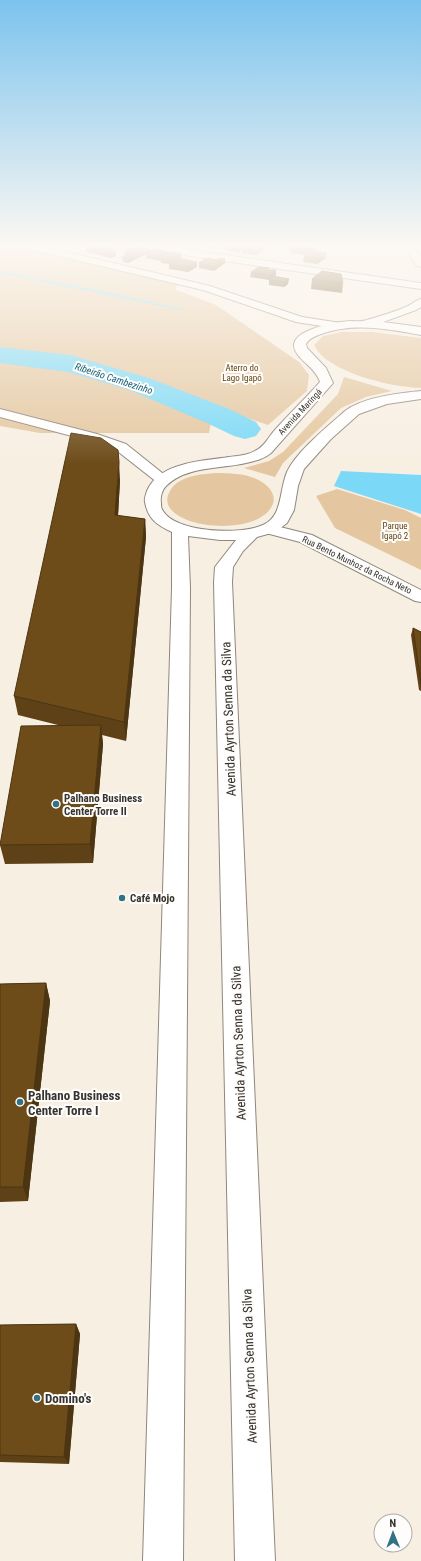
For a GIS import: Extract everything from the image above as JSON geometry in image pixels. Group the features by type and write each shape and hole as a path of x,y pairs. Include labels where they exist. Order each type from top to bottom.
{"main road":[{"path":"294,318 341,326"},
{"name":"Avenida Maringá","path":"361,325 387,318"},
{"name":"Avenida Maringá","path":"163,480 175,473 192,467 236,462 261,454 326,383 326,377 321,368 302,351 300,344 304,338 319,330 341,326 387,326 421,331"},
{"name":"Avenida Ayrton Senna da Silva","path":"255,1561 223,582 224,567 237,548 260,531 283,519 288,505 289,487 299,464 352,412 391,398 421,395"},
{"path":"0,413 92,437 121,447 163,480"},
{"name":"Rua Bento Munhoz da Rocha Neto","path":"163,480 153,490 152,502 156,514 165,524 204,534 226,535 260,531 306,538 421,597"},
{"path":"163,1561 181,596 180,529"}],"green space":[{"name":"Aterro do Lago Igapó","path":"0,318 235,318 299,362 309,375 307,391 268,425 214,407 209,433 40,433 0,426"},
{"path":"342,332 372,332 421,338 421,388 396,385 368,379 330,362 321,355 314,345 323,336"},
{"path":"344,377 392,391 366,397 341,408 283,463 275,477 244,468 269,461 283,452 338,394"},
{"path":"216,473 245,475 259,480 270,489 273,495 274,500 272,506 262,517 246,523 226,526 206,525 188,520 175,513 168,503 170,491 178,482 190,477"},
{"name":"Parque Igapó 2","path":"337,489 405,510 421,518 421,570 335,528 316,496"}],"water":[{"path":"341,471 421,475 421,514 334,486"}],"building":[{"path":"71,433 101,438 118,450 119,462 115,515 145,519 124,722 14,696"},
{"path":"413,628 421,632 421,683"},
{"name":"Palhano Business Center Torre II","path":"101,725 90,844 0,845 21,726"},
{"name":"Palhano Business Center Torre I","path":"46,983 23,1187 0,1187 0,984"},
{"name":"Domino's","path":"76,1324 64,1457 0,1455 0,1325"}],"waterway":[{"name":"Ribeirão Cambezinho","path":"0,355 70,364 139,384 218,416 245,429"}],"place":[{"name":"Palhano Business Center Torre II","path":"56,804"},
{"name":"Café Mojo","path":"122,898"},
{"name":"Palhano Business Center Torre I","path":"20,1102"},
{"name":"Domino's","path":"37,1398"}]}
